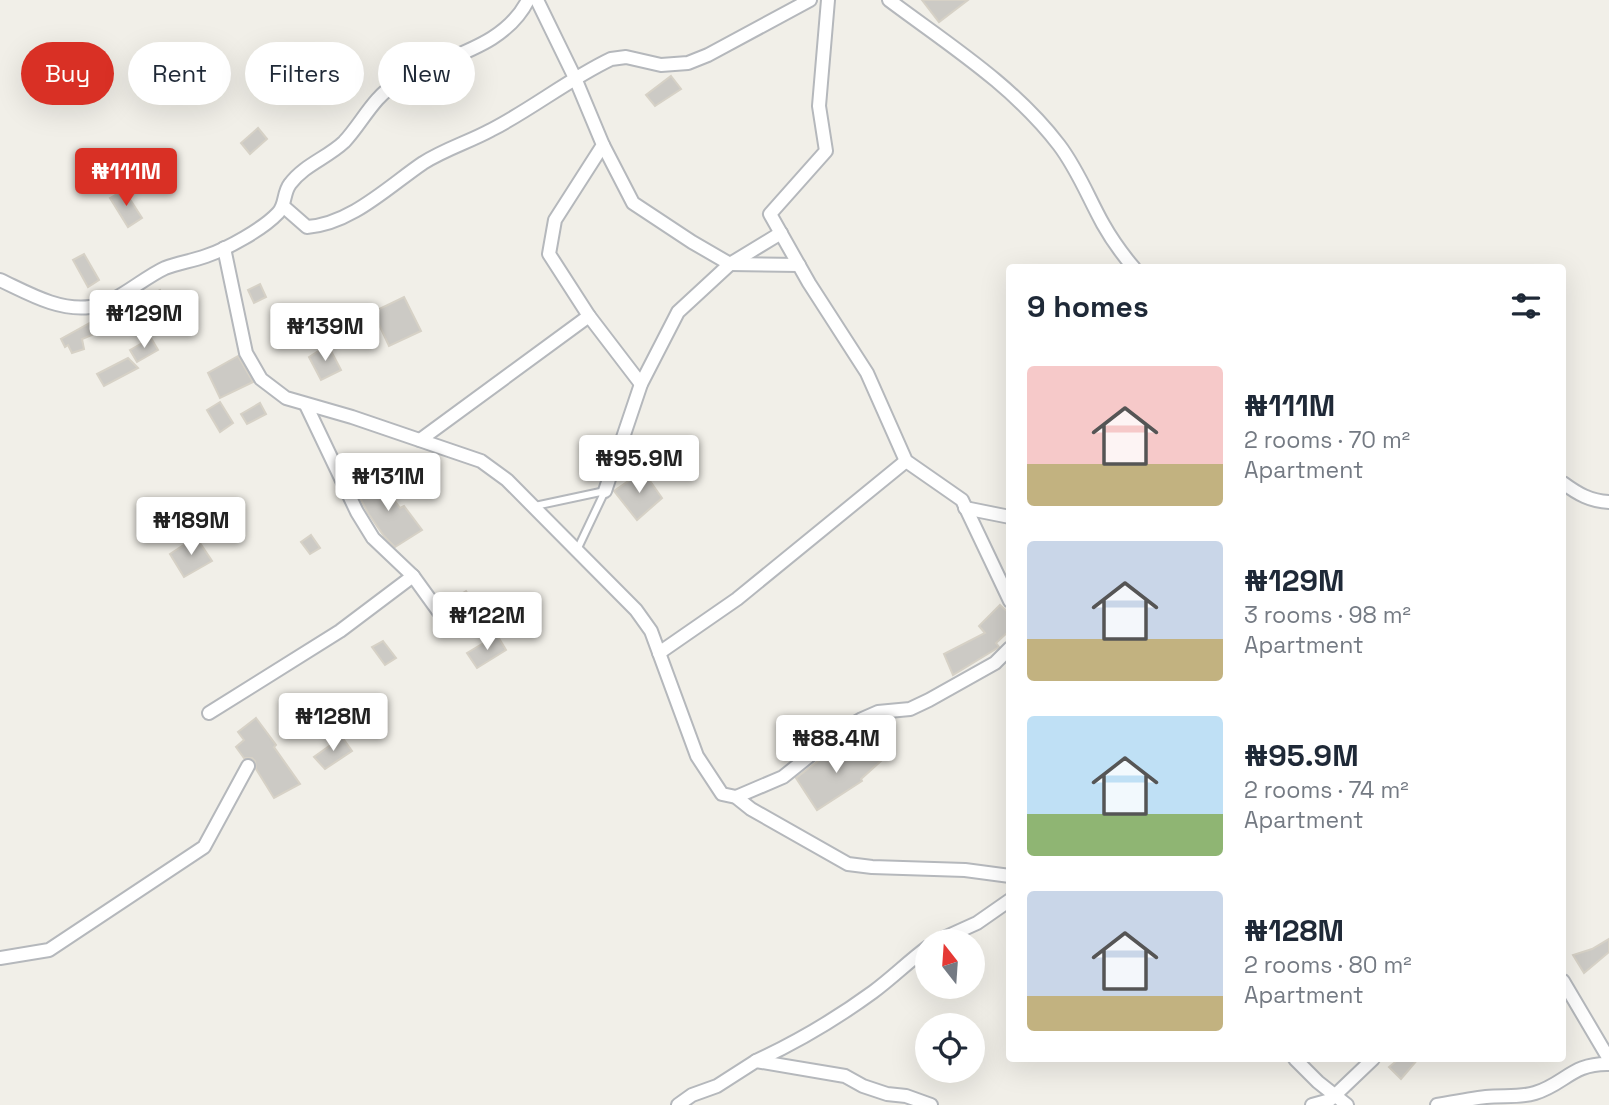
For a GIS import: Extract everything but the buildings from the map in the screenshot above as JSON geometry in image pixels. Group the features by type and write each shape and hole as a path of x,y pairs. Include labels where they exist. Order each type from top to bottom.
{"street":[{"path":"0,281 47,302 72,308 92,307 111,301 133,285 166,268 234,244 278,213 283,206 287,188 294,179 344,142 382,95 397,83 501,35 521,15 528,0"},
{"path":"537,0 632,203 730,264 799,265"},
{"path":"283,206 307,227 331,221 363,206 422,164 492,130 603,63 626,57 661,65 688,63 810,0"},
{"path":"828,0 819,106 826,151 770,214 867,373 906,461 962,500 1006,593"},
{"path":"889,0 994,77 1025,106 1059,145 1080,175 1102,223 1131,264"},
{"path":"603,145 555,219 549,254 589,316 640,384"},
{"path":"605,491 640,384 678,312 730,264 781,233"},
{"path":"224,248 246,354 261,379 286,398 352,417 481,461 507,480 636,610 651,631 697,756 722,794 736,797 751,809 848,864 965,870 1006,875"},
{"path":"420,440 589,316"},
{"path":"306,405 357,512 373,538 413,576 439,612"},
{"path":"659,653 748,591 906,461"},
{"path":"1566,485 1594,502 1609,502"},
{"path":"965,508 1006,516"},
{"path":"209,713 340,631 413,576"},
{"path":"736,797 783,778 838,733 862,719 878,712 910,709 929,701 995,663 1006,652"},
{"path":"0,958 49,950 204,847 248,766"},
{"path":"963,929 1006,903"},
{"path":"678,1105 692,1095 717,1086 756,1061 797,1042 875,990 915,958"},
{"path":"1437,1105 1485,1097 1526,1096 1539,1092 1581,1067 1609,1061 1566,986"},
{"path":"756,1061 845,1076 863,1086 931,1105"},
{"path":"1298,1062 1347,1105"},
{"path":"1312,1105 1330,1100 1333,1094 1370,1062"}],"lane":[{"path":"533,506 605,491"},
{"path":"576,550 605,491"}]}
